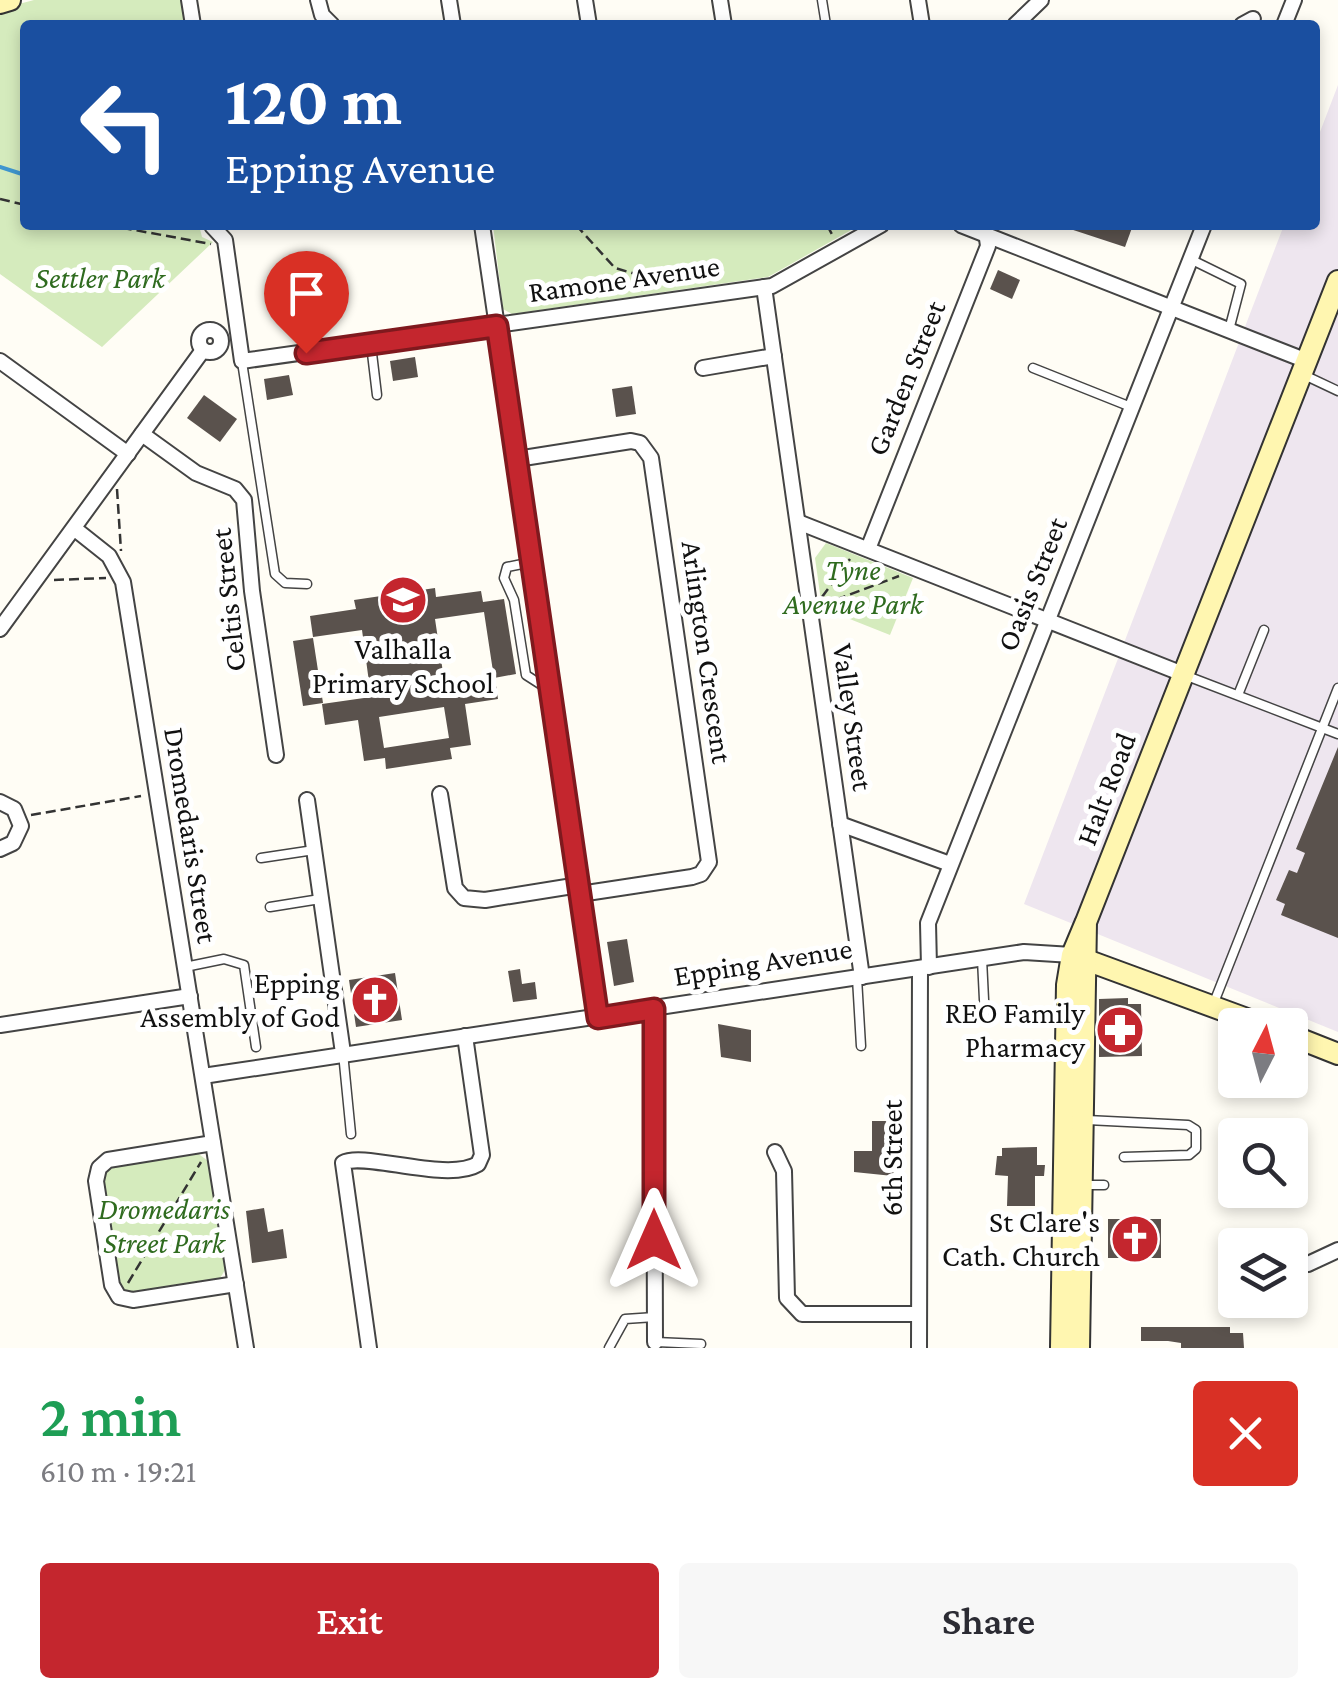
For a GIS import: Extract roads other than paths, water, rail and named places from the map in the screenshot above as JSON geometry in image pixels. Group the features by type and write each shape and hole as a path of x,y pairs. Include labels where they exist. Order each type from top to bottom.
{"street":[{"path":"0,3 10,0"},
{"path":"1019,20 1040,0"},
{"path":"215,230 224,240 242,361"},
{"path":"483,230 598,1018"},
{"name":"Ramone Avenue","path":"242,361 764,287 872,230"},
{"path":"986,230 1229,331 1304,368"},
{"name":"Garden Street","path":"862,550 988,246 986,230"},
{"name":"Oasis Street","path":"925,968 928,923 950,864 1202,230"},
{"name":"Halt Road","path":"1079,1348 1080,957 1086,922 1338,282"},
{"name":"Valley Street","path":"764,287 860,977"},
{"path":"0,629 203,350"},
{"path":"703,368 774,356"},
{"path":"0,361 128,454"},
{"name":"Celtis Street","path":"142,434 196,472 235,489 244,500 252,591 276,756"},
{"name":"Arlington Crescent","path":"516,459 631,440 640,443 651,458 708,862 702,874 692,877 580,890"},
{"path":"798,522 1183,674"},
{"name":"Dromedaris Street","path":"74,529 104,551 121,575 246,1348"},
{"path":"440,794 455,888 464,898 485,900 580,890"},
{"path":"307,800 343,1053"},
{"path":"0,802 20,817 19,836 0,849"},
{"path":"840,824 950,864"},
{"name":"Epping Avenue","path":"203,1076 1024,952 1080,957 1221,1008"},
{"name":"Halt Road","path":"1062,1348 1067,985 1080,957"},
{"name":"6th Street","path":"919,1348 925,968"},
{"path":"0,1026 190,996"},
{"path":"654,1009 655,1345"},
{"path":"368,1348 344,1161 467,1169 478,1164 482,1155 465,1036"},
{"path":"1308,1043 1338,1054"},
{"path":"213,1143 108,1160 99,1168 96,1181 112,1286 119,1297 133,1300 236,1284"},
{"path":"774,1152 784,1171 787,1298 793,1310 802,1314 919,1314"},
{"path":"1308,1264 1338,1250"}],"lane":[{"path":"1190,259 1241,284 1229,331"},
{"path":"370,345 377,395"},
{"path":"242,361 276,576 285,584 306,584"},
{"path":"1033,368 1131,407"},
{"path":"1304,368 1338,391"},
{"path":"532,562 507,567 504,578 514,600 526,674 550,691"},
{"path":"1238,695 1264,630"},
{"path":"1183,674 1338,734"},
{"path":"1213,1005 1338,688"},
{"path":"262,858 314,850"},
{"path":"270,906 321,899"},
{"path":"982,958 985,1020"},
{"path":"185,967 224,959 244,965 256,1047"},
{"path":"860,977 860,1046"},
{"path":"343,1053 351,1134"},
{"path":"1082,1120 1188,1125 1196,1133 1196,1149 1189,1155 1124,1157"},
{"path":"1081,1185 1104,1185"},
{"path":"609,1348 625,1319 655,1317"},
{"path":"655,1345 701,1344"}],"waterway":[{"path":"0,167 20,173"}],"place":[{"name":"Valhalla Primary School","path":"403,600"},
{"name":"Epping Assembly of God","path":"375,1000"},
{"name":"REO Family Pharmacy","path":"1120,1030"},
{"name":"St Clare's Cath. Church","path":"1135,1239"}],"park label":[{"name":"Settler Park","path":"100,278"},
{"name":"Tyne Avenue Park","path":"853,587"},
{"name":"Dromedaris Street Park","path":"164,1226"}]}
